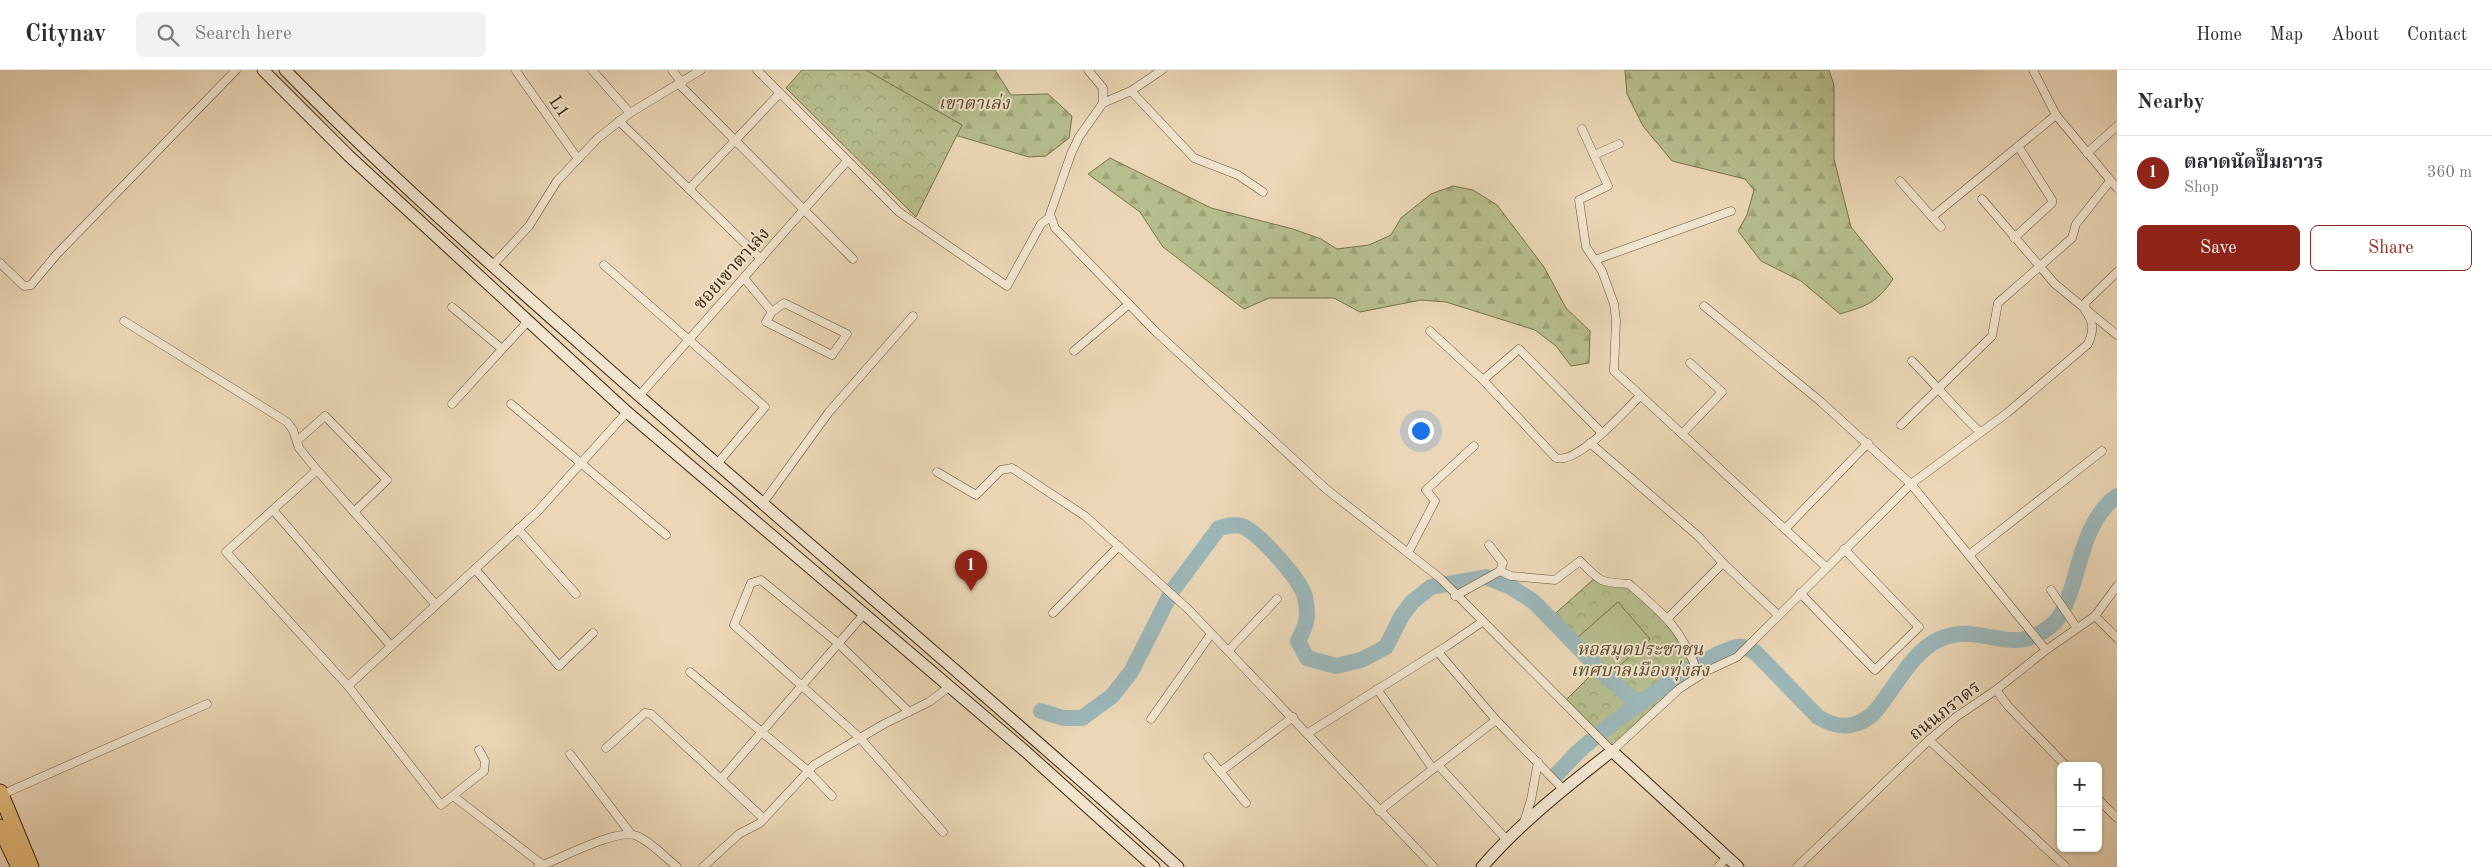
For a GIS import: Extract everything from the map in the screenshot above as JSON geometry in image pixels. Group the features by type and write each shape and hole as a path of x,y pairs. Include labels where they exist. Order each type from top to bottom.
{"highway":[{"path":"0,799 21,867"},
{"path":"0,799 31,867"},
{"path":"0,827 21,867"},
{"path":"0,850 7,867"}],"main road":[{"path":"263,70 349,156 627,412 949,687 1154,867"},
{"path":"286,70 359,145 492,266 1075,774 1178,867"},
{"path":"1482,867 1506,839 1523,824 1559,785 1612,751 1738,867"}],"street":[{"path":"0,263 24,286 31,284 57,254 236,70"},
{"path":"592,70 630,113"},
{"path":"672,70 681,84 853,259"},
{"path":"492,266 529,226 557,181 598,138 630,113 702,70"},
{"path":"758,70 847,161 911,222 1007,286 1041,224 1050,218 1071,154 1079,137 1103,103 1131,91 1162,70"},
{"path":"1088,70 1103,88 1103,103"},
{"name":"L1","path":"516,71 578,159"},
{"path":"2035,71 2056,115 2117,188"},
{"path":"1131,91 1194,158 1238,175 1263,192"},
{"path":"689,189 780,93"},
{"path":"1932,218 2056,115"},
{"path":"619,121 761,259"},
{"path":"2087,153 2117,126"},
{"path":"1582,129 1608,186 1579,200 1586,247 1595,260 1606,283 1616,320 1614,371 1826,567"},
{"path":"1594,155 1619,144"},
{"path":"2014,238 2052,203 2052,200 2018,146"},
{"name":"ซอยเขาตาเล่ง","path":"639,396 847,161"},
{"path":"1900,181 1941,227"},
{"path":"1901,425 1992,336 1998,303 2072,238 2076,224 2110,181"},
{"path":"1982,199 2039,267 2085,310 2117,335"},
{"path":"1595,260 1730,211"},
{"path":"1050,218 1062,237 1129,304 1326,489 1440,578 1482,622 1552,688 1563,704 1612,751 1678,689 1737,657 1911,484 1979,431 2007,413 2088,344 2093,331 2091,320 2085,310 2086,302 2117,272"},
{"path":"604,265 765,407 717,464"},
{"path":"744,278 772,312"},
{"path":"784,303 847,334 832,355 766,322 772,312 784,303"},
{"path":"1074,351 1129,304"},
{"path":"1704,306 1868,443 1911,484 2046,650"},
{"path":"452,307 502,349"},
{"path":"763,503 830,412 913,316"},
{"path":"452,404 528,320"},
{"path":"124,321 287,422 293,430 299,448 317,470 436,604"},
{"path":"1430,331 1483,380 1556,458 1561,460 1569,457 1602,434 1640,396"},
{"path":"1483,380 1519,349 1602,434"},
{"path":"1912,361 1939,388 1954,408 1979,431"},
{"path":"1682,434 1722,392 1690,363"},
{"path":"511,404 581,466 666,535"},
{"path":"348,686 560,489 627,412"},
{"path":"297,441 325,416 387,480 354,512"},
{"path":"1590,443 1692,531 1778,615"},
{"path":"1785,529 1868,443"},
{"path":"1408,553 1435,501 1426,490 1474,446"},
{"path":"1969,555 2102,451"},
{"path":"937,472 976,494 1002,470 1012,468 1086,516 1188,609 1434,867"},
{"path":"317,470 226,552 348,686 441,805 484,771 485,761 479,750"},
{"path":"273,510 391,646"},
{"path":"518,529 576,594"},
{"path":"1454,594 1497,573 1503,563 1489,545"},
{"path":"1053,613 1119,546"},
{"path":"1800,593 1875,670 1919,626 1844,549"},
{"path":"1497,573 1555,580 1580,561 1596,577 1607,584 1629,584 1668,618 1691,654 1699,676"},
{"path":"1668,618 1723,563"},
{"path":"475,570 559,666 593,633"},
{"path":"909,712 839,644 761,580 751,583 734,625 802,688 860,738 943,832"},
{"name":"ถนนภราดร","path":"1796,867 1956,717 1996,690 2046,650 2095,616 2117,586"},
{"path":"2051,590 2077,628"},
{"path":"1228,651 1277,599"},
{"path":"721,779 802,688 864,614"},
{"path":"2095,616 2117,638"},
{"path":"1308,733 1438,652 1482,622"},
{"path":"1151,719 1210,634"},
{"path":"1438,652 1496,720 1541,764 1559,785"},
{"path":"690,672 807,770 832,796"},
{"path":"702,867 734,838 764,819 807,770 860,738 929,702 949,687"},
{"path":"1377,690 1435,767 1506,839"},
{"path":"1996,690 2008,706 2062,762"},
{"path":"0,799 207,704"},
{"path":"606,748 640,717 648,713 764,819"},
{"path":"1220,772 1293,717"},
{"path":"1379,811 1496,720"},
{"path":"1930,740 2066,867"},
{"path":"570,754 631,834 642,839 677,867"},
{"path":"1208,757 1246,803"},
{"path":"1523,824 1541,764"},
{"path":"453,796 541,866 608,837 631,834"},
{"path":"2102,803 2117,818"},
{"path":"1718,867 1727,857"}],"green space":[{"path":"802,70 866,70 962,125 916,217 786,88"},
{"name":"เขาตาเล่ง","path":"831,70 995,70 1011,95 1048,94 1072,116 1069,138 1046,156 1029,157 911,122"},
{"path":"1625,70 1829,70 1834,85 1834,159 1851,227 1893,279 1882,293 1870,303 1840,314 1801,281 1761,261 1738,231 1747,215 1754,190 1745,179 1672,161 1643,126 1627,94"},
{"path":"1110,158 1211,208 1293,229 1321,239 1337,249 1369,245 1391,235 1401,218 1431,194 1453,186 1473,190 1497,205 1544,267 1566,308 1590,331 1589,363 1571,366 1556,346 1535,330 1446,302 1421,300 1360,312 1334,298 1269,298 1244,309 1163,247 1140,212 1088,174"},
{"name":"หอสมุดประชาชน เทศบาลเมืองทุ่งสง","path":"1596,577 1629,584 1668,618 1699,676 1612,751 1563,703 1595,671 1548,620"},
{"path":"1618,602 1650,639 1610,674 1578,637"}],"waterway":[{"path":"1555,776 1589,742 1654,693 1703,662 1738,647 1747,648 1756,653 1818,717 1832,724 1846,726 1860,722 1873,714 1910,664 1928,646 1938,640 1954,635 1969,634 2011,640 2026,639 2040,633 2056,621 2061,614 2092,526 2107,505 2117,496"},
{"path":"1041,711 1063,718 1082,718 1112,696 1131,672 1172,591 1219,528 1236,525 1242,526 1258,537 1288,569 1302,590 1305,597 1307,615 1298,641 1307,658 1336,666 1361,660 1386,647 1401,617 1412,602 1431,587 1486,577 1511,587 1534,602 1606,676 1631,698 1642,703"}],"place":[{"name":"ตลาดนัดปั๊มถาวร","path":"971,591"}]}
